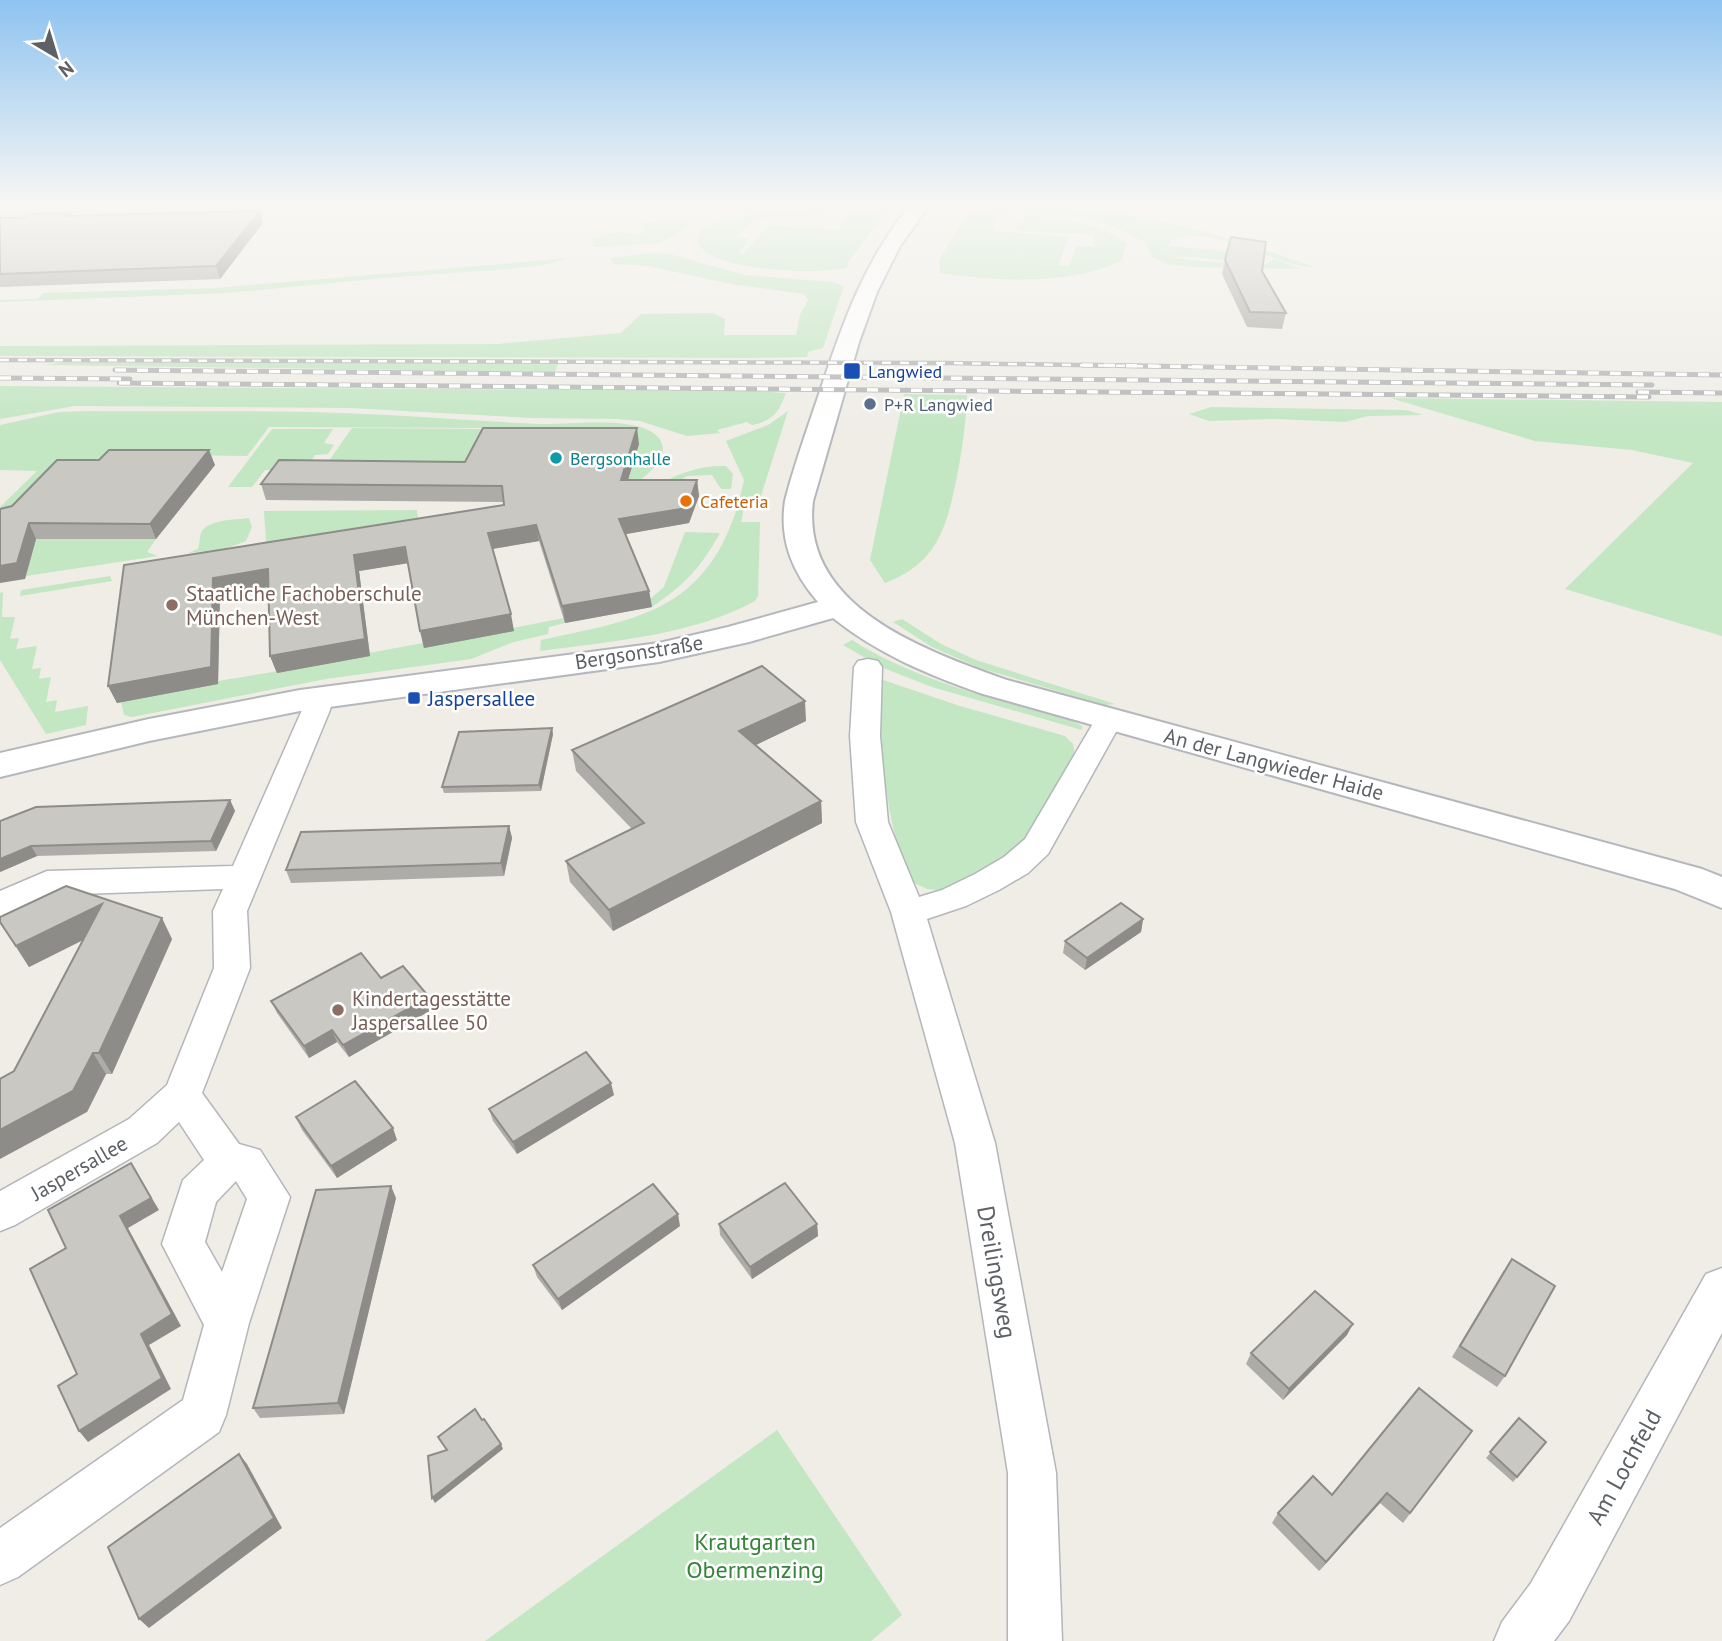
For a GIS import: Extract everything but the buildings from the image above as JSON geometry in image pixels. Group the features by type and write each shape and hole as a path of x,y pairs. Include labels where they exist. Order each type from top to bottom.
{"street":[{"path":"839,606 816,581 804,558 798,530 799,503 844,350 870,280"},
{"name":"Bergsonstraße","path":"0,765 145,730 319,697 633,657 732,636 839,606"},
{"name":"An der Langwieder Haide","path":"839,606 884,640 946,670 1108,721 1341,781 1688,879 1722,894"},
{"name":"Dreilingsweg","path":"868,667 865,736 872,822 908,912 975,1143 1032,1473 1035,1641"},
{"name":"Jaspersallee","path":"0,1212 142,1131 182,1095 232,968 230,911 316,710 319,697"},
{"path":"908,912 954,898 987,882 1016,865 1037,846 1108,721"},
{"path":"0,905 47,884 243,877"},
{"path":"182,1095 228,1162"},
{"path":"0,1559 202,1415 227,1323 269,1197 247,1162 228,1162 198,1193 183,1244 227,1323"},
{"name":"Am Lochfeld","path":"1521,1641 1550,1602 1722,1289"}],"green space":[{"path":"316,280 367,280 228,293 0,302 38,299 43,293 216,288"},
{"path":"711,280 802,280 832,282 844,286 823,348 808,352 807,357 0,356 0,346 497,344 621,333 641,314 713,313 725,319 724,335 796,335 800,315 808,300 804,294"},
{"path":"559,362 555,372 46,365 60,363"},
{"path":"0,386 786,393 778,410 765,421 752,425 747,422 717,430 720,433 687,436 640,421 616,419 532,418 350,408 75,406 0,419"},
{"path":"904,394 967,395 965,426 949,511 937,541 917,565 885,583 870,560"},
{"path":"1390,398 1722,402 1722,636 1565,589 1693,463 1632,450 1535,441"},
{"path":"1211,407 1406,410 1423,415 1368,416 1345,422 1276,419 1209,421 1189,414"},
{"path":"788,411 759,502 766,503 765,506 738,506 744,480 726,441 768,425"},
{"path":"59,412 310,412 539,424 611,423 650,431 658,437 663,450 657,463 646,475 640,480 628,480 639,444 489,428 269,427 247,456 181,455 0,525 0,507 37,471 0,470 0,425"},
{"path":"352,428 486,429 465,469 324,468"},
{"path":"272,429 333,429 324,443 334,445 328,454 315,455 305,470 265,470 252,487 228,487"},
{"path":"726,466 733,474 731,489 721,489 712,475 687,476 672,486 662,483 692,470"},
{"path":"737,508 744,508 741,522 760,522 758,596 755,601 730,613 678,630 540,651 541,640 636,617 662,606 685,590 706,570 723,543"},
{"path":"417,510 418,518 266,542 264,511"},
{"path":"249,518 252,527 246,541 225,549 188,553 198,549 202,531 211,524"},
{"path":"685,532 720,533 706,557 691,575 652,607 649,600 664,587"},
{"path":"0,538 156,539 147,552 158,556 26,576 29,565"},
{"path":"110,576 112,581 20,596 21,590"},
{"path":"3,592 2,617 15,617 10,639 19,638 16,649 37,646 32,669 41,668 39,679 51,677 46,702 57,700 55,712 88,706 86,725 46,734 0,660 0,593"},
{"path":"564,618 565,623 549,627 548,634 514,642 471,659 326,679 132,717 124,715 121,702 217,684 218,681 369,656 369,653 423,643 425,647 513,631 513,628"},
{"path":"902,619 941,644 976,660 1115,704 1105,705 980,668 932,647 893,622"},
{"path":"852,640 878,655 931,678 986,697 1070,720 1082,726 1082,730 932,687 881,667 843,645"},
{"path":"880,679 960,706 1065,736 1073,744 1075,756 1043,817 1019,848 946,891 927,889 910,881 901,857 885,782"},
{"name":"Krautgarten Obermenzing","path":"777,1430 902,1615 871,1641 485,1641"}],"railway":[{"path":"0,360 947,363 1195,367"},
{"path":"1082,365 1722,375"},
{"path":"115,370 1652,385"},
{"path":"0,378 130,379"},
{"path":"119,383 1649,397"},
{"path":"1638,392 1722,393"}],"place":[{"name":"Langwied","path":"852,371"},
{"name":"P+R Langwied","path":"870,404"},
{"name":"Bergsonhalle","path":"556,458"},
{"name":"Cafeteria","path":"686,501"},
{"name":"Staatliche Fachoberschule München-West","path":"172,605"},
{"name":"Jaspersallee","path":"414,698"},
{"name":"Kindertagesstätte Jaspersallee 50","path":"338,1010"}]}
